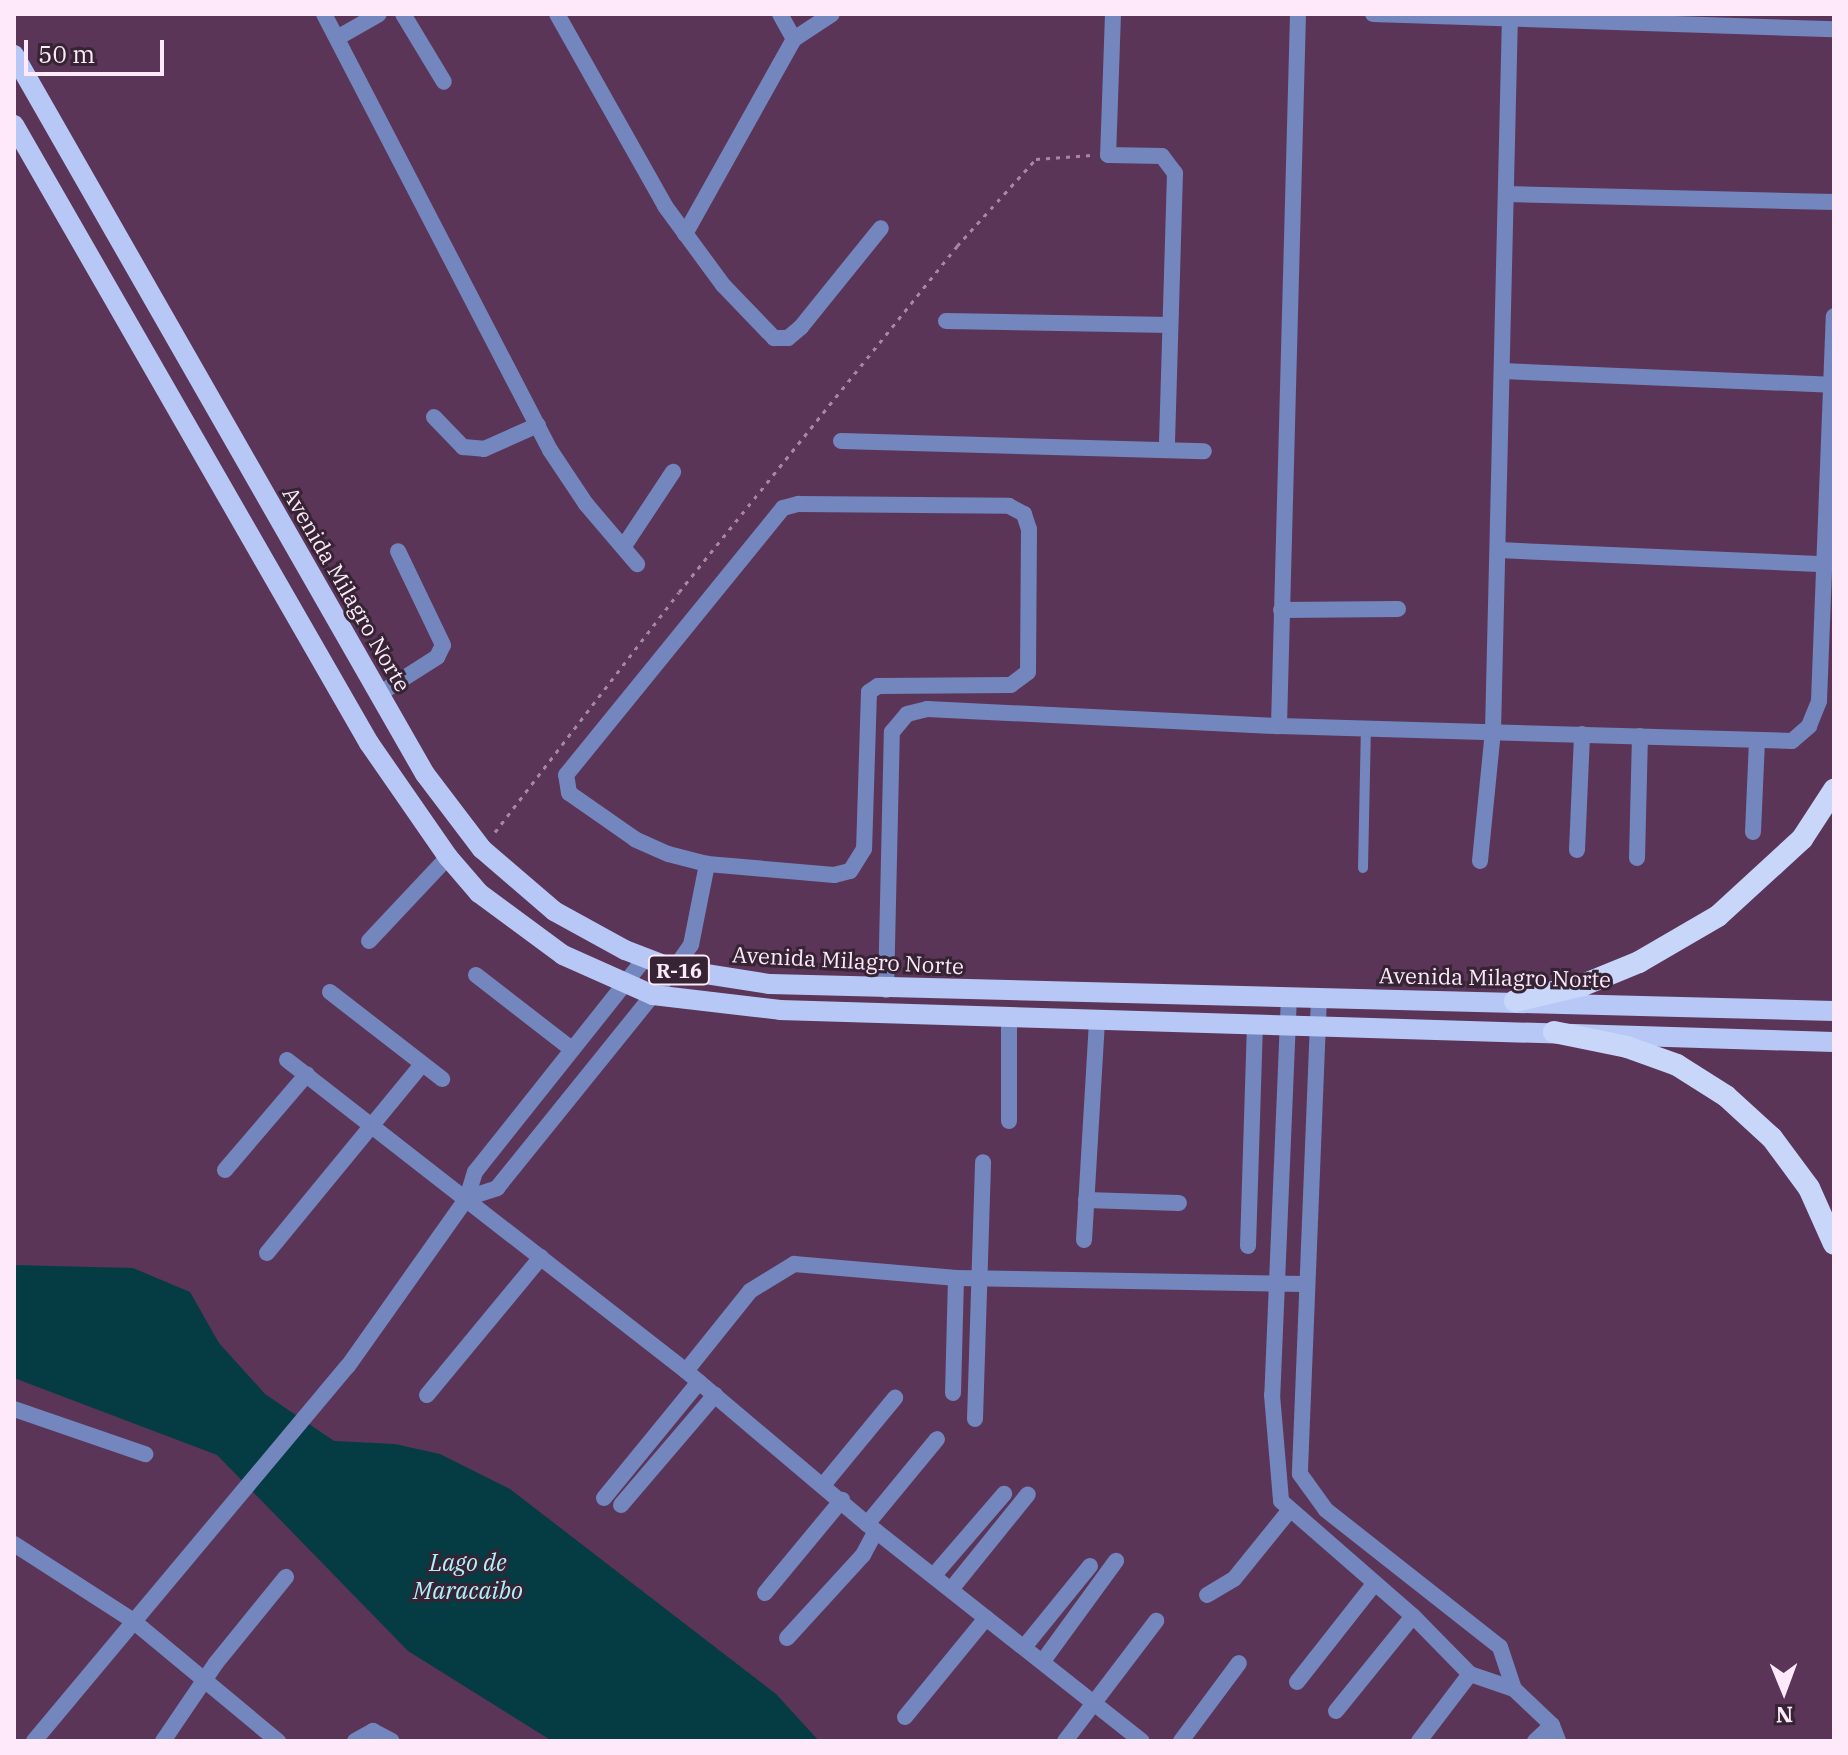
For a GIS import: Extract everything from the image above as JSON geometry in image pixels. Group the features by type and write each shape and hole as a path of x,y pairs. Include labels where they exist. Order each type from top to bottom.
{"highway":[{"path":"1515,1001 1583,985 1639,962 1718,916 1802,839 1834,790"},
{"path":"1554,1032 1627,1047 1677,1065 1726,1096 1772,1138 1809,1188 1834,1244"}],"main road":[{"name":"Avenida Milagro Norte","path":"14,55 425,774 482,849 554,911 645,958 674,969 770,984 886,990 1515,1001 1834,1011"},
{"name":"R-16","path":"14,125 369,743 448,857 479,893 563,955 653,995 780,1010 1288,1023 1834,1042"},
{"path":"138,342 169,327"}],"street":[{"path":"324,14 538,425 586,504 637,564"},
{"path":"337,38 379,14"},
{"path":"403,14 444,82"},
{"path":"557,14 685,234 723,285 781,340 801,327 881,228"},
{"path":"780,14 794,39"},
{"path":"685,234 794,39 832,14"},
{"path":"1113,14 1108,155 1162,156 1170,160 1175,173 1167,450"},
{"path":"1279,726 1298,14"},
{"path":"1373,14 1834,29"},
{"path":"1480,861 1493,731 1510,17"},
{"path":"1506,194 1834,202"},
{"path":"886,990 892,732 907,714 927,709 1279,726 1792,741 1809,726 1819,701 1834,316"},
{"path":"946,321 1170,325"},
{"path":"1502,371 1831,385"},
{"path":"434,417 463,447 474,448 521,437 538,425"},
{"path":"841,441 1204,451"},
{"path":"624,546 673,472"},
{"path":"798,504 1009,506 1024,514 1029,529 1028,672 1011,685 878,686 869,692 860,863 834,875 707,864 635,839 569,793 566,775 783,508 798,504"},
{"path":"1498,550 1824,564"},
{"path":"379,694 437,657 443,645 398,551"},
{"path":"1281,610 1398,609"},
{"path":"1577,850 1582,734"},
{"path":"1637,858 1640,736"},
{"path":"1753,832 1757,740"},
{"path":"369,941 448,857"},
{"path":"467,1198 497,1188 674,969 691,945 707,864"},
{"path":"34,1741 132,1620 348,1366 467,1198 475,1172 622,981 645,958"},
{"path":"476,975 570,1048"},
{"path":"330,992 442,1079"},
{"path":"1289,996 1277,1286 1276,1467 1281,1501 1413,1616 1470,1674 1514,1689 1552,1725 1558,1741"},
{"path":"1319,997 1300,1474 1311,1495 1500,1647 1514,1689"},
{"path":"1009,1018 1009,1121"},
{"path":"1084,1240 1097,1020"},
{"path":"1248,1246 1255,1023"},
{"path":"287,1060 715,1395 824,1484 872,1528 953,1587 986,1618 1142,1741"},
{"path":"267,1253 422,1064"},
{"path":"225,1170 307,1074"},
{"path":"1254,1090 1285,1088"},
{"path":"975,1419 982,1277 983,1162"},
{"path":"1086,1200 1179,1203"},
{"path":"427,1395 541,1257"},
{"path":"604,1498 750,1291 794,1264 956,1278 1277,1286 1306,1284"},
{"path":"953,1393 956,1278"},
{"path":"621,1505 715,1395"},
{"path":"824,1484 895,1398"},
{"path":"14,1409 145,1454"},
{"path":"787,1638 863,1555 872,1528 937,1439"},
{"path":"935,1574 1004,1494"},
{"path":"953,1587 1028,1494"},
{"path":"765,1593 842,1500"},
{"path":"1207,1595 1234,1579 1289,1511"},
{"path":"14,1544 22,1554 132,1620 278,1741"},
{"path":"1043,1661 1116,1561"},
{"path":"1025,1646 1090,1566"},
{"path":"163,1741 286,1577"},
{"path":"1297,1682 1374,1584"},
{"path":"1336,1711 1413,1616"},
{"path":"905,1717 986,1618"},
{"path":"1065,1741 1156,1621"},
{"path":"1181,1741 1239,1663"},
{"path":"1419,1741 1470,1674"},
{"path":"1535,1741 1552,1725"},
{"path":"355,1741 373,1731 392,1741"}],"lane":[{"path":"1363,868 1366,727"}],"path":[{"path":"482,849 679,592 1014,182 1036,159 1108,155"}],"water":[{"name":"Lago de Maracaibo","path":"14,1265 133,1268 190,1292 219,1343 265,1394 334,1441 395,1444 440,1454 510,1489 776,1694 819,1741 552,1741 408,1651 217,1455 14,1378"}]}
